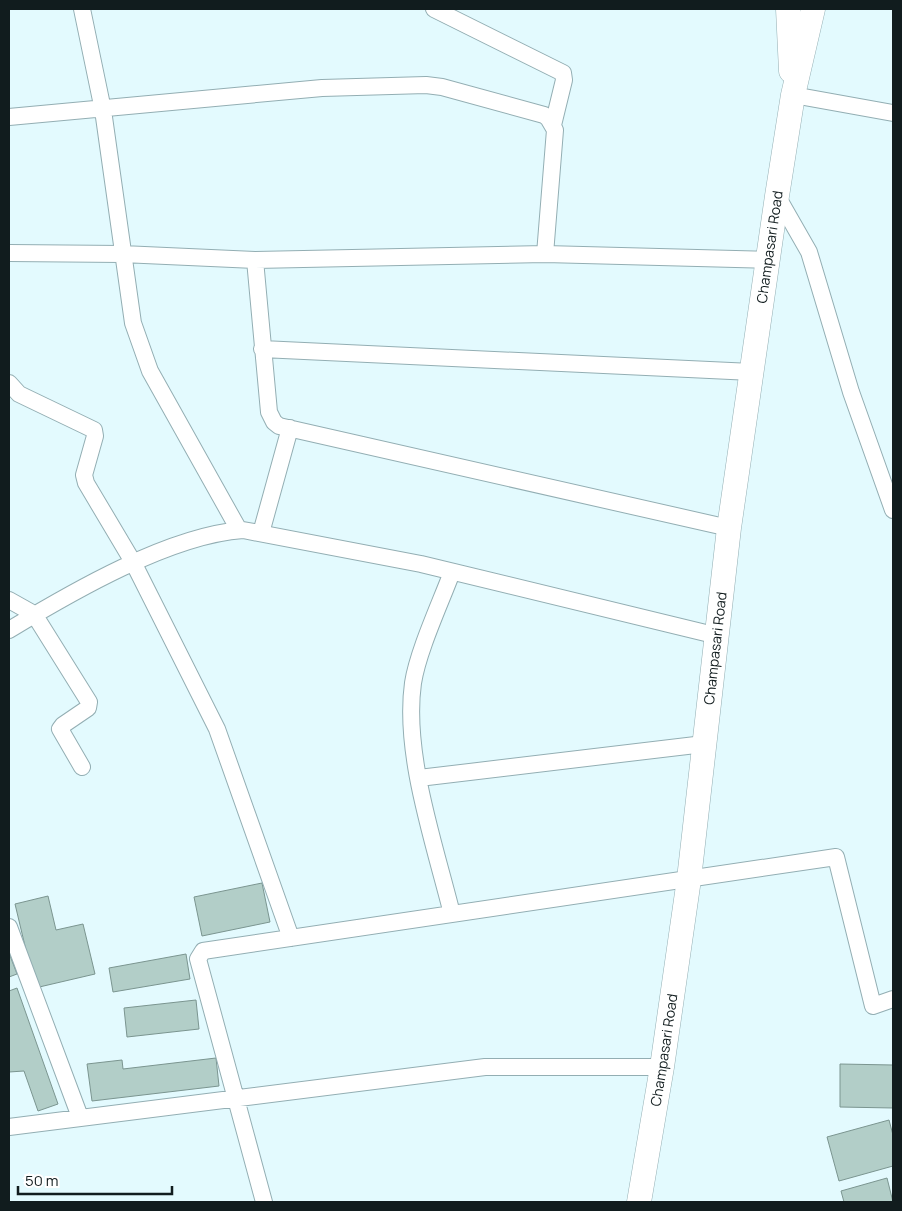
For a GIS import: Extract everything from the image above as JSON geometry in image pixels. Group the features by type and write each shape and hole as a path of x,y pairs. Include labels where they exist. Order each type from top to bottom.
{"main road":[{"name":"Champasari Road","path":"785,9 793,95"},
{"name":"Champasari Road","path":"639,1202 662,1067 689,878 729,528 777,196 793,95 812,9"}],"street":[{"path":"82,9 103,110 133,323 150,371 238,530"},
{"path":"434,9 563,73 564,80 553,125 545,254"},
{"path":"9,117 103,110 322,88 434,85 544,115 553,125"},
{"path":"793,95 893,113"},
{"path":"777,196 809,252 851,392 893,510"},
{"path":"9,253 122,254 254,260 545,254 769,260"},
{"path":"254,260 269,412 274,422 290,428 729,528"},
{"path":"262,349 752,372"},
{"path":"9,383 19,394 94,430 95,436 85,480 133,562 217,729 291,938"},
{"path":"261,533 290,428"},
{"path":"9,630 34,614 133,562 215,533 238,530 452,572 718,636"},
{"path":"452,572 416,670 410,720 419,778 452,914"},
{"path":"9,600 34,614 89,703 88,708 60,729 82,767"},
{"path":"419,778 704,744"},
{"path":"264,1202 234,1099 198,956 203,951 209,949 836,857 873,1006 893,999"},
{"path":"9,927 80,1117"},
{"path":"9,1127 486,1067 662,1067"}],"building":[{"path":"262,883 270,922 202,936 194,897"},
{"path":"48,896 56,930 83,924 95,974 35,988 15,904"},
{"path":"9,953 17,974 9,977"},
{"path":"186,954 190,979 113,992 109,968"},
{"path":"17,988 58,1104 38,1111 24,1071 9,1072 9,991"},
{"path":"196,1000 199,1029 127,1037 124,1008"},
{"path":"216,1058 219,1086 92,1101 87,1064 122,1060 123,1069"},
{"path":"840,1064 893,1065 893,1108 840,1107"},
{"path":"889,1120 893,1135 893,1166 839,1181 827,1137"},
{"path":"887,1178 893,1202 844,1202 841,1191"}]}
